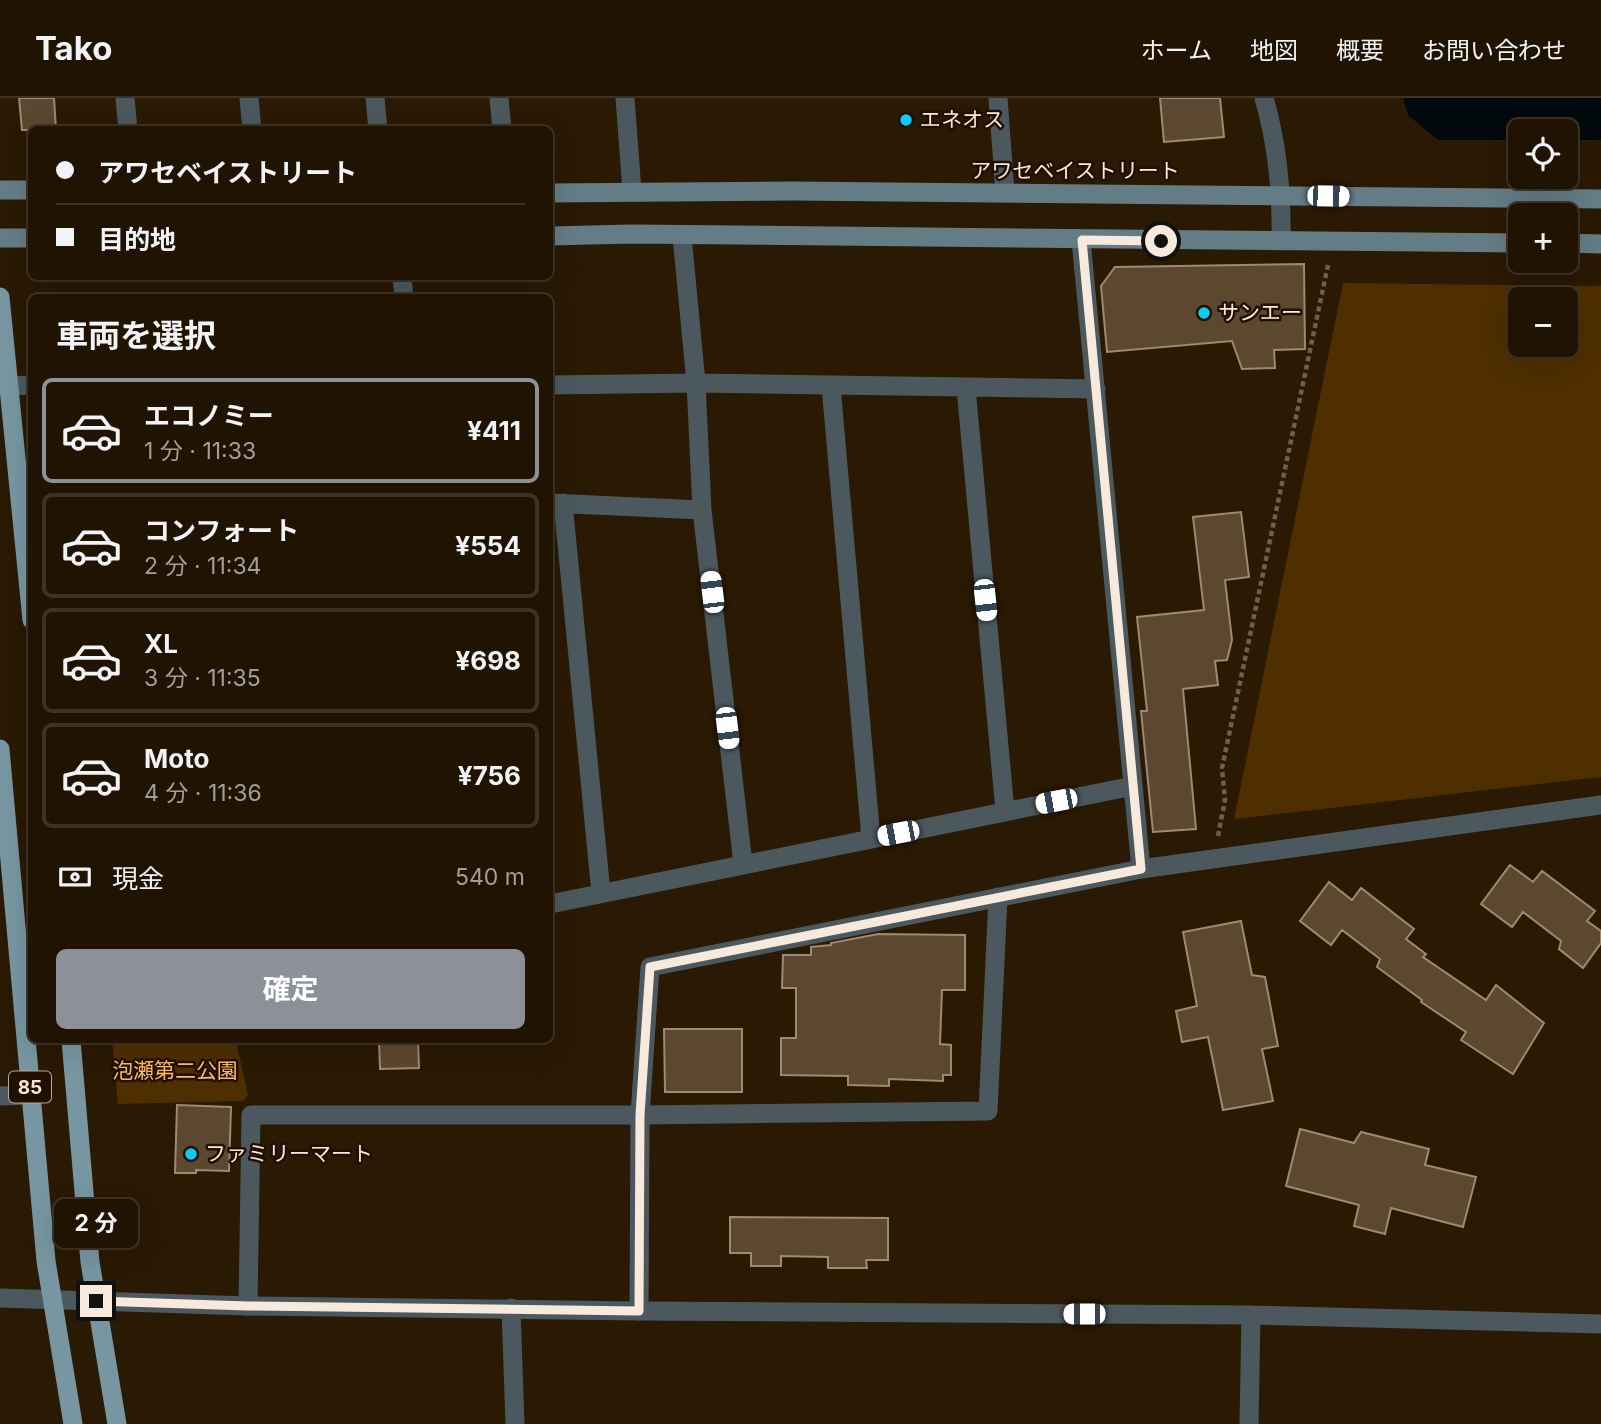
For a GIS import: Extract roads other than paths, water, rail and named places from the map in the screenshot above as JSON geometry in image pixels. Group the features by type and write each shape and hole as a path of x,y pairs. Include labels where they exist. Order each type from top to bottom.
{"main road":[{"path":"0,190 28,190"},
{"name":"アワセベイストリート","path":"553,193 1005,193 1601,199"},
{"path":"553,236 1508,243"},
{"path":"0,238 28,238"},
{"path":"1578,243 1601,244"},
{"path":"0,298 28,579"},
{"name":"85","path":"0,749 51,1299 73,1424"},
{"name":"85","path":"71,1043 90,1262 117,1424"}],"street":[{"path":"125,98 128,126"},
{"path":"249,98 252,126"},
{"path":"375,98 378,126"},
{"path":"499,98 502,126"},
{"path":"625,98 632,191"},
{"path":"998,98 1005,193"},
{"path":"1264,98 1274,131 1282,195 1281,241"},
{"path":"682,236 696,383 702,510 743,864"},
{"path":"1082,240 1141,869"},
{"path":"553,385 696,383 1096,389"},
{"path":"9,386 28,385"},
{"path":"831,386 872,839"},
{"path":"966,388 1005,811"},
{"path":"601,893 556,503 702,510"},
{"path":"553,903 1133,786"},
{"path":"639,1311 640,1115 650,967 1141,869 1601,805"},
{"path":"248,1306 251,1115 640,1115 988,1111 998,897"},
{"path":"0,1096 31,1095"},
{"path":"0,1298 248,1306 1251,1315 1601,1324"},
{"path":"511,1308 515,1424"},
{"path":"1249,1424 1251,1315"}],"place":[{"name":"エネオス","path":"906,120"},
{"name":"サンエー","path":"1204,313"},
{"name":"ファミリーマート","path":"191,1154"}],"park label":[{"name":"泡瀬第二公園","path":"175,1071"}]}
